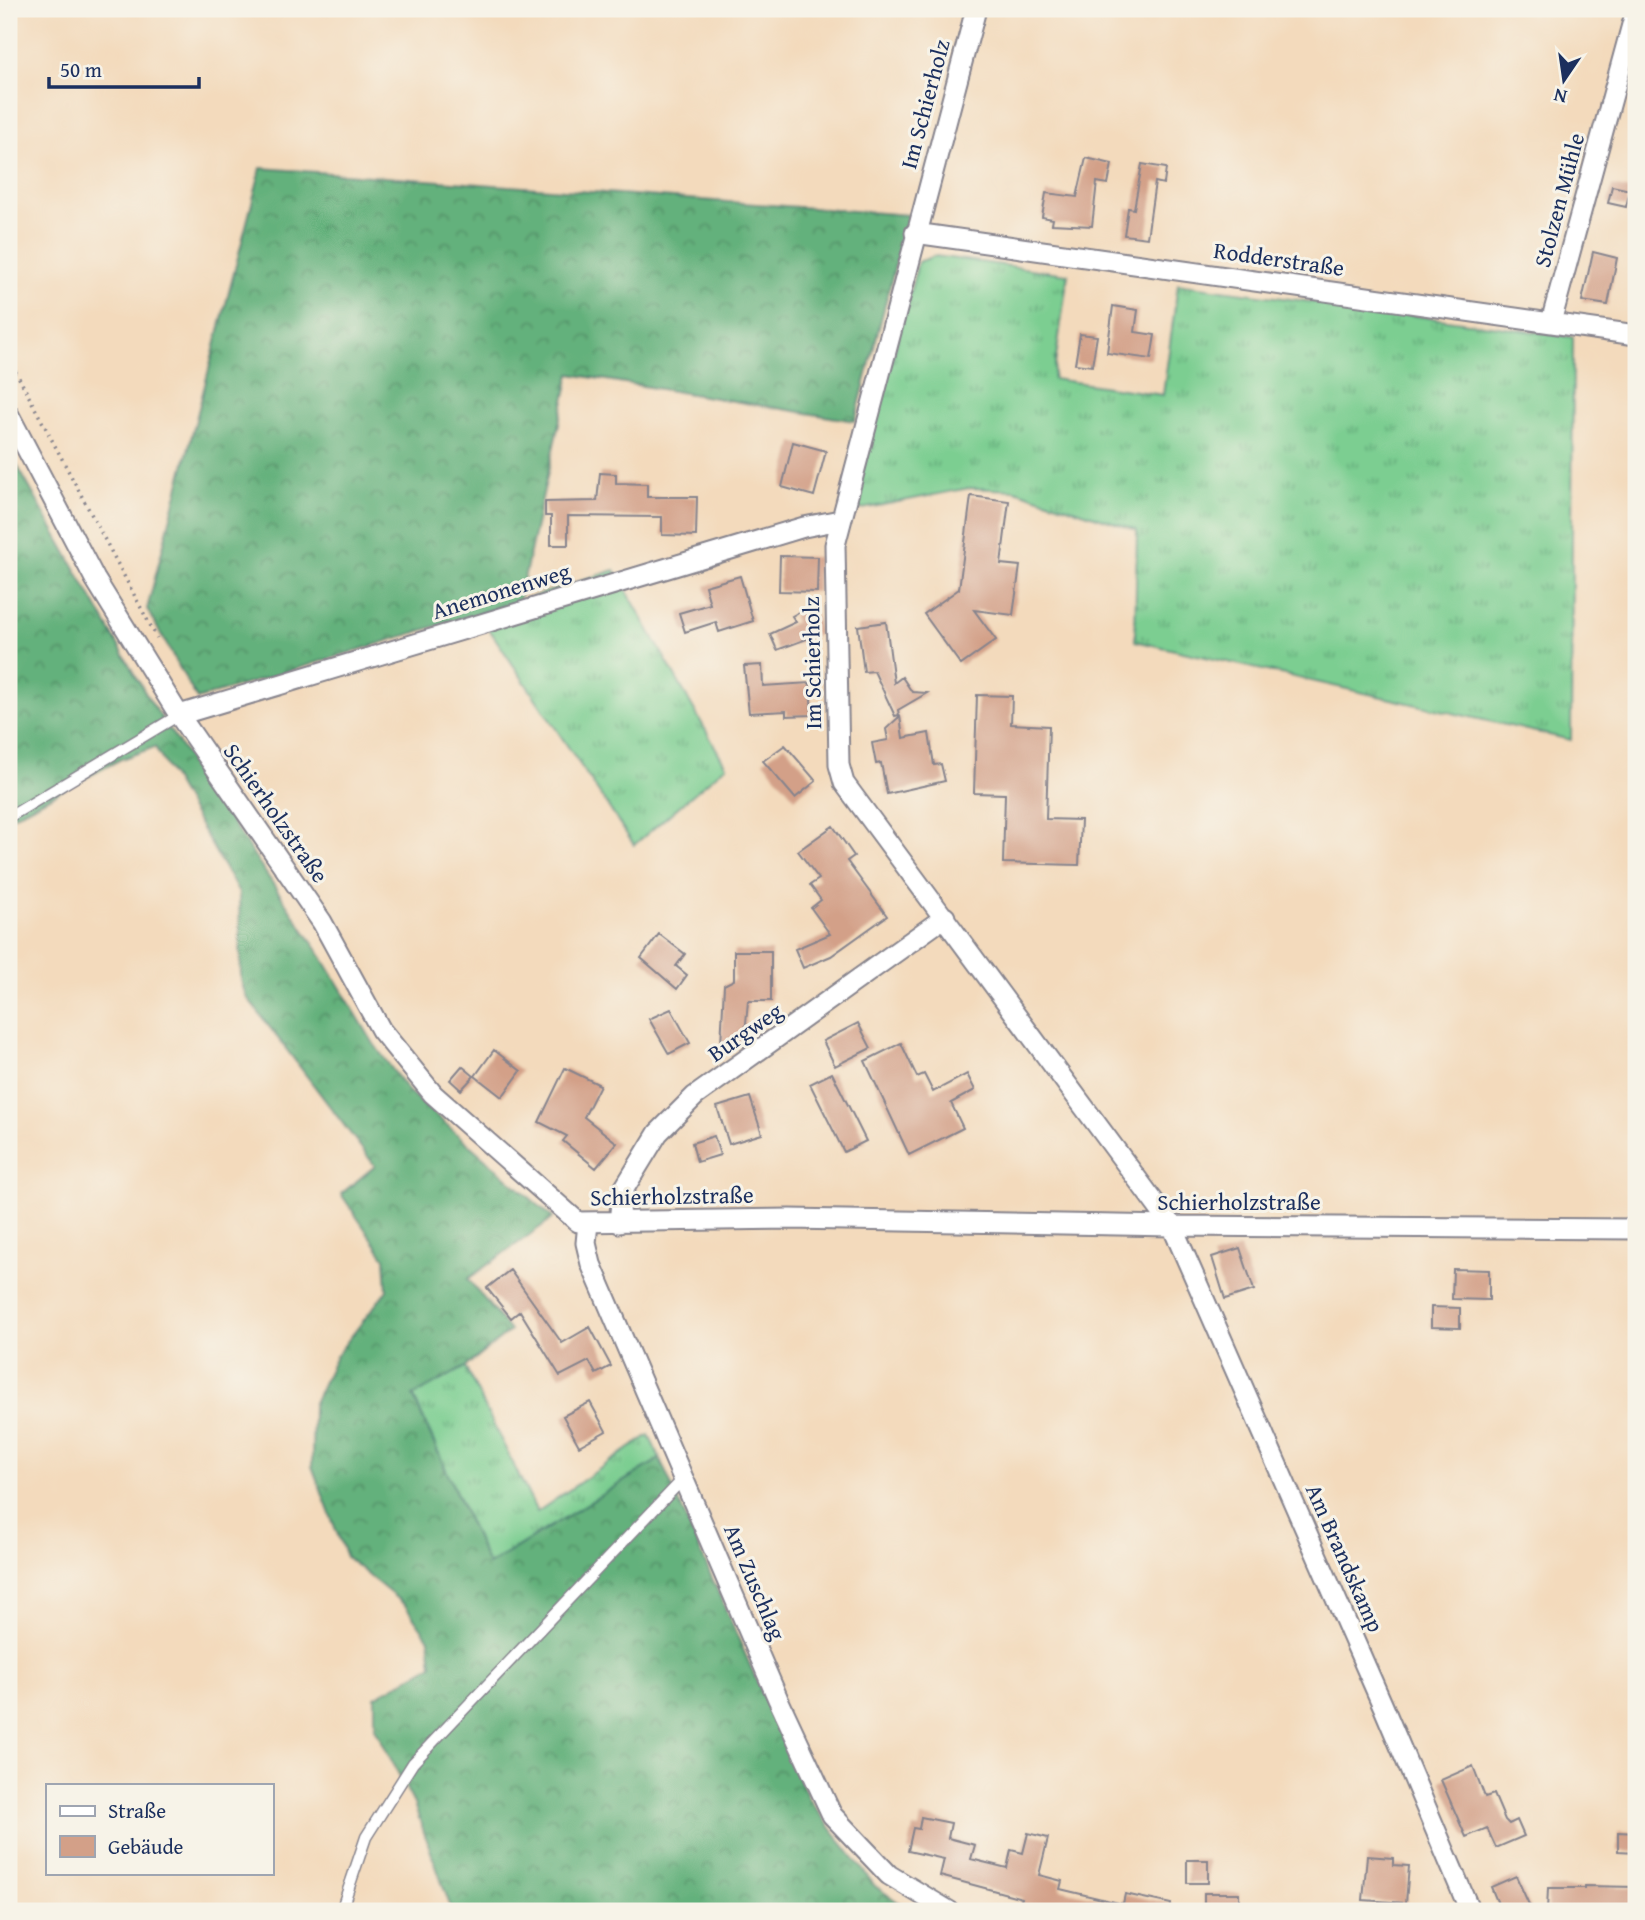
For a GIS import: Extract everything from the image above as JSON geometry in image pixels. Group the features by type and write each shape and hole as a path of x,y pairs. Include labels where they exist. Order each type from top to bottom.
{"street":[{"name":"Im Schierholz","path":"976,9 835,545 841,774 844,783 1172,1226"},
{"name":"Stolzen Mühle","path":"1551,322 1636,10"},
{"name":"Rodderstraße","path":"915,233 1636,334"},
{"name":"Schierholzstraße","path":"9,415 95,579 179,715 322,922 381,1030 433,1094 572,1219 589,1223 790,1219 1172,1226 1636,1229"},
{"name":"Anemonenweg","path":"179,715 804,527 840,520"},
{"name":"Burgweg","path":"619,1223 622,1192 658,1133 695,1096 945,917"},
{"name":"Am Zuschlag","path":"589,1223 586,1242 591,1264 778,1699 832,1815 889,1875 949,1911"},
{"name":"Am Brandskamp","path":"1172,1226 1470,1911"}],"lane":[{"path":"9,817 179,715"},
{"path":"341,1911 366,1837 413,1763 684,1477"}],"path":[{"path":"9,359 161,646"}],"green space":[{"path":"261,168 908,215 855,421 570,374 519,601 197,699 147,609"},
{"path":"935,256 1068,274 1053,379 1163,395 1178,284 1573,337 1571,740 1135,641 1137,530 1015,490 969,488 852,511 918,262"},
{"path":"9,451 147,696 322,957 374,1044 408,1091 553,1218 468,1279 510,1331 465,1367 413,1396 488,1565 660,1459 808,1798 875,1886 911,1911 452,1911 414,1804 375,1728 375,1697 432,1665 429,1639 405,1605 346,1557 312,1466 313,1405 336,1356 387,1290 385,1258 341,1194 375,1166 246,996 241,980 239,893 155,747 121,759 9,818"},
{"path":"615,570 726,766 634,845 479,614"},
{"path":"465,1367 537,1512 649,1435 660,1459 488,1565 413,1395"}],"building":[{"path":"1086,158 1112,164 1108,184 1097,182 1092,226 1052,224 1053,219 1042,217 1046,193 1077,197"},
{"path":"1142,164 1166,168 1164,184 1155,182 1147,238 1124,235 1128,208 1134,209"},
{"path":"1612,186 1630,190 1626,207 1608,203"},
{"path":"1593,252 1617,258 1608,305 1582,301"},
{"path":"1113,306 1138,310 1135,332 1155,335 1151,359 1107,353"},
{"path":"1080,334 1097,336 1092,366 1075,364"},
{"path":"793,442 826,451 814,496 782,487"},
{"path":"600,473 616,474 616,483 647,484 647,497 697,497 696,536 662,535 662,517 568,516 568,545 551,545 551,516 545,516 545,502 597,501"},
{"path":"971,496 1009,501 1001,564 1020,566 1013,615 974,610 996,640 961,665 924,614 959,589"},
{"path":"780,556 818,557 817,592 779,591"},
{"path":"740,576 753,621 719,632 716,622 685,632 679,613 710,604 705,586"},
{"path":"813,604 820,634 777,650 770,634 796,622 792,616"},
{"path":"886,622 894,683 902,677 912,692 927,693 898,710 899,715 895,716 874,671 864,672 858,626"},
{"path":"762,665 763,686 810,683 812,715 786,716 786,711 749,713 744,666"},
{"path":"977,695 1012,696 1011,724 1049,726 1046,819 1081,820 1079,865 1003,863 1005,794 974,793"},
{"path":"900,716 903,738 929,733 934,765 941,764 945,781 887,794 881,763 876,764 872,743 888,740 886,729"},
{"path":"785,745 816,781 795,798 763,761"},
{"path":"833,826 854,856 847,861 887,916 831,956 803,968 795,949 830,934 811,908 821,900 810,885 819,879 798,851"},
{"path":"659,934 685,954 676,966 687,975 677,989 641,958"},
{"path":"734,951 771,951 771,1001 748,1001 744,1046 721,1045 724,985 734,980"},
{"path":"671,1009 690,1043 669,1054 649,1019"},
{"path":"858,1023 871,1048 835,1066 823,1041"},
{"path":"901,1043 917,1077 924,1074 933,1092 967,1074 975,1090 951,1103 963,1128 909,1155 865,1061"},
{"path":"494,1050 521,1071 502,1097 475,1076"},
{"path":"462,1066 474,1076 461,1090 450,1080"},
{"path":"565,1068 600,1085 584,1117 617,1143 596,1168 563,1141 567,1136 539,1122"},
{"path":"832,1073 866,1141 844,1152 810,1084"},
{"path":"750,1097 762,1134 729,1144 717,1107"},
{"path":"714,1136 720,1155 697,1162 692,1143"},
{"path":"1240,1248 1254,1290 1225,1299 1212,1257"},
{"path":"1453,1269 1489,1270 1489,1300 1452,1299"},
{"path":"510,1270 562,1343 590,1327 611,1366 596,1374 589,1361 560,1376 520,1311 511,1318 487,1288"},
{"path":"1431,1307 1460,1308 1460,1328 1431,1327"},
{"path":"590,1402 606,1431 579,1446 563,1416"},
{"path":"1473,1766 1485,1797 1494,1794 1505,1820 1509,1824 1517,1820 1524,1836 1496,1848 1487,1828 1466,1837 1441,1780"},
{"path":"921,1817 951,1823 948,1838 975,1845 971,1859 1007,1868 1011,1850 1023,1853 1028,1833 1048,1838 1039,1875 1062,1881 1060,1889 1123,1904 1125,1894 1171,1904 1170,1911 1037,1911 1019,1907 1022,1898 940,1876 944,1859 908,1851 913,1828 919,1829"},
{"path":"1618,1832 1636,1833 1636,1852 1618,1851"},
{"path":"1367,1856 1393,1858 1393,1865 1409,1866 1406,1903 1363,1900"},
{"path":"1187,1860 1208,1860 1208,1883 1187,1883"},
{"path":"1516,1876 1532,1911 1501,1911 1491,1887"},
{"path":"1636,1887 1636,1910 1547,1911 1548,1888"},
{"path":"1204,1893 1239,1893 1239,1911 1204,1911"}]}
